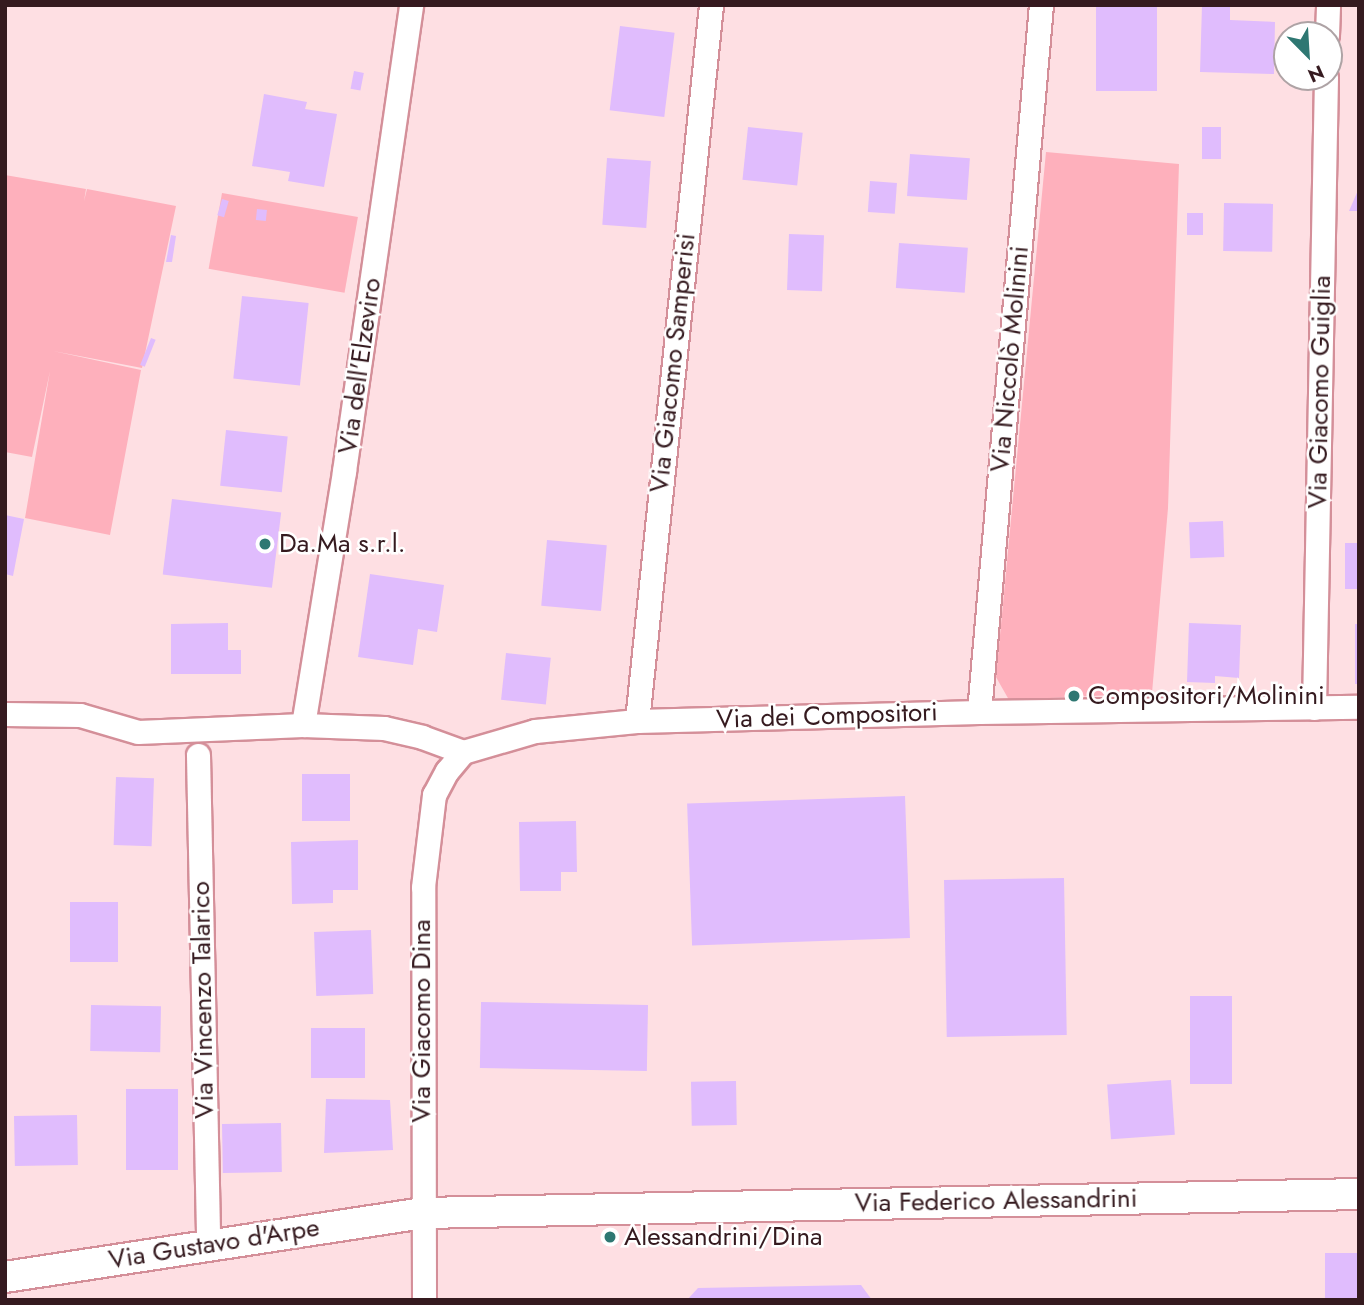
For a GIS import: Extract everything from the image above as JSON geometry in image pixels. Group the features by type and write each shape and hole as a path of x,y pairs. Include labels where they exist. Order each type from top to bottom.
{"street":[{"name":"Via dell'Elzeviro","path":"303,725 346,457 411,5"},
{"name":"Via Giacomo Samperisi","path":"637,721 710,5"},
{"name":"Via Niccolò Molinini","path":"979,712 1041,5"},
{"name":"Via Giacomo Guiglia","path":"1314,708 1326,91"},
{"name":"Via dei Compositori","path":"463,752 535,732 637,721 979,712 1359,707"},
{"path":"5,714 80,715 138,732 303,725 396,730 463,752"},
{"name":"Via Giacomo Dina","path":"424,1300 421,948 424,863 434,795 447,771 463,752"},
{"name":"Via Vincenzo Talarico","path":"198,755 208,1244"},
{"name":"Via Federico Alessandrini","path":"423,1213 1359,1194"},
{"name":"Via Gustavo d'Arpe","path":"5,1277 423,1213"}],"shaded area":[{"path":"1046,152 1179,164 1168,508 1152,693 1009,700 996,677"},
{"path":"5,175 86,189 84,201 87,189 176,206 142,368 53,351 141,370 110,535 25,518 50,371 32,457 5,452"},
{"path":"222,193 358,217 345,293 209,269"}],"building":[{"path":"1096,5 1157,5 1157,91 1096,91"},
{"path":"1202,5 1230,5 1230,20 1273,22 1273,74 1200,72"},
{"path":"620,26 675,33 664,117 610,110"},
{"path":"354,71 364,73 360,91 351,89"},
{"path":"264,94 307,102 305,109 337,114 324,187 288,181 290,172 252,166"},
{"path":"748,127 803,133 797,185 742,180"},
{"path":"1202,127 1221,127 1221,159 1202,159"},
{"path":"910,154 970,158 967,200 907,196"},
{"path":"607,158 651,161 646,228 602,225"},
{"path":"870,181 897,183 895,214 868,212"},
{"path":"1359,188 1359,211 1349,211"},
{"path":"222,199 229,201 224,217 217,215"},
{"path":"1224,203 1273,204 1272,252 1223,251"},
{"path":"257,209 267,210 266,221 256,220"},
{"path":"1187,213 1203,213 1203,235 1187,235"},
{"path":"789,234 824,235 822,291 787,290"},
{"path":"171,235 176,236 172,262 166,262"},
{"path":"899,243 968,248 965,293 896,288"},
{"path":"242,296 309,303 300,386 233,379"},
{"path":"151,338 156,340 145,367 140,365"},
{"path":"226,430 288,436 282,492 220,486"},
{"path":"172,499 281,512 272,588 163,574"},
{"path":"5,515 24,519 13,576 5,574"},
{"path":"1223,521 1224,557 1190,558 1189,522"},
{"path":"547,540 607,545 601,611 541,606"},
{"path":"1345,543 1359,543 1359,589 1345,589"},
{"path":"370,574 444,585 437,632 418,629 413,665 358,657"},
{"path":"228,623 228,650 241,650 241,674 171,674 171,624"},
{"path":"1189,623 1241,625 1239,678 1215,676 1215,683 1187,682"},
{"path":"1355,624 1359,624 1359,684 1355,684"},
{"path":"506,653 551,658 546,704 501,700"},
{"path":"302,774 350,774 350,821 302,821"},
{"path":"116,777 154,778 152,846 114,845"},
{"path":"905,796 910,938 692,946 687,804"},
{"path":"576,821 577,872 561,872 561,891 520,891 519,822"},
{"path":"358,840 358,890 333,890 333,903 292,904 291,842"},
{"path":"1064,878 1067,1035 947,1037 944,880"},
{"path":"70,902 118,902 118,962 70,962"},
{"path":"371,930 373,994 316,996 314,932"},
{"path":"1190,996 1232,996 1232,1084 1190,1084"},
{"path":"481,1002 648,1005 647,1071 480,1068"},
{"path":"91,1005 161,1006 160,1052 90,1051"},
{"path":"311,1028 365,1028 365,1078 311,1078"},
{"path":"1171,1080 1175,1135 1111,1139 1107,1084"},
{"path":"736,1081 737,1125 692,1126 691,1082"},
{"path":"126,1089 178,1089 178,1170 126,1170"},
{"path":"326,1099 390,1100 393,1150 324,1153"},
{"path":"77,1115 78,1165 15,1166 14,1116"},
{"path":"281,1123 282,1172 223,1173 222,1124"},
{"path":"1325,1253 1359,1253 1359,1300 1325,1300"},
{"path":"861,1285 872,1300 687,1300 698,1288"}],"place":[{"name":"Da.Ma s.r.l.","path":"265,544"},
{"name":"Compositori/Molinini","path":"1074,696"},
{"name":"Alessandrini/Dina","path":"610,1237"}]}
